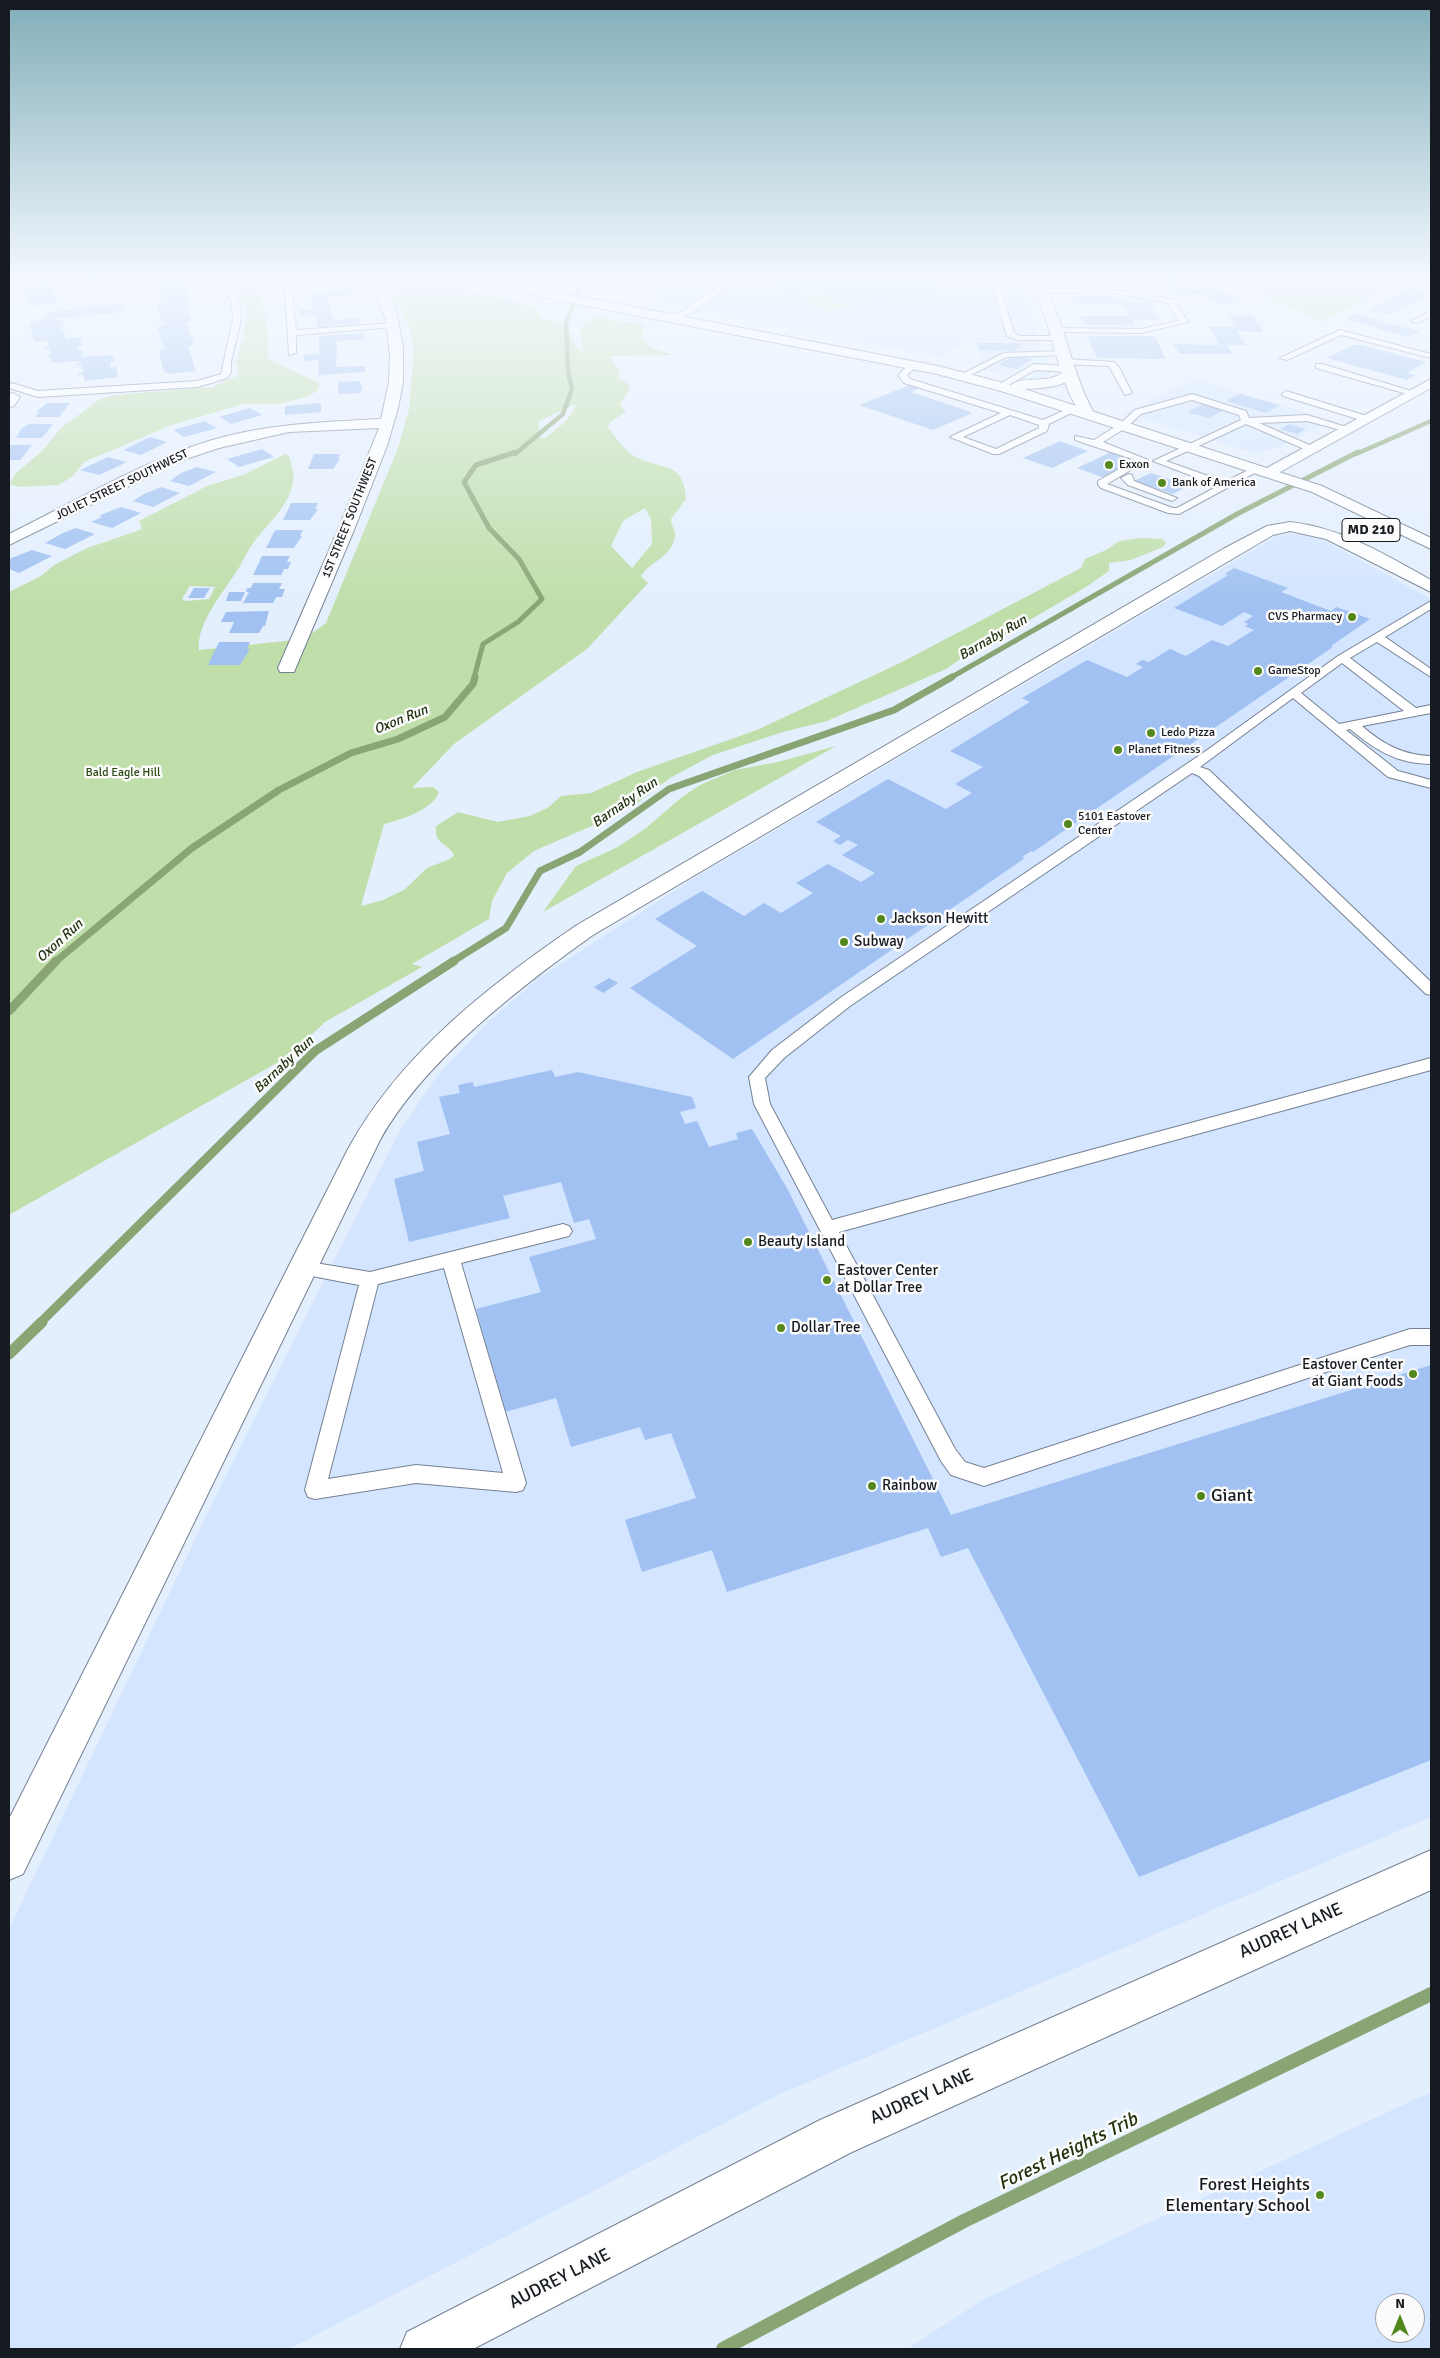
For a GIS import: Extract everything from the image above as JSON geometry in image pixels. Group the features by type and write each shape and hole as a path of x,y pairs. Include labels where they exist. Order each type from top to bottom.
{"street":[{"name":"1ST STREET SOUTHWEST","path":"287,668 355,509 387,423 394,386"},
{"path":"999,386 1124,425 1270,475 1311,449 1427,386"},
{"path":"1003,387 1014,386"},
{"path":"1073,386 1081,411"},
{"name":"JOLIET STREET SOUTHWEST","path":"9,540 175,458 215,444 288,428 387,423"},
{"name":"MD 210","path":"1270,475 1431,544"},
{"name":"MD 210","path":"1313,493 1407,550"},
{"path":"9,1860 347,1177 388,1106 437,1050 476,1013 526,971 585,930 1229,552 1274,529 1290,526 1310,528 1356,547 1431,587"},
{"name":"AUDREY LANE","path":"424,2349 836,2136 1431,1870"}],"lane":[{"path":"11,392 38,394 165,386"},
{"path":"924,386 1044,423 1081,411"},
{"path":"1125,386 1128,393"},
{"path":"1390,386 1414,393"},
{"path":"1286,394 1367,418"},
{"path":"1097,444 1099,440 1124,425 1138,412 1192,397 1243,413 1246,421 1311,449"},
{"path":"1010,412 956,437 996,452 1044,429 1044,423"},
{"path":"1158,506 1177,497 1130,483 1126,478 1158,461 1246,421 1307,418 1348,429"},
{"path":"1078,438 1143,460 1101,483 1104,486 1158,506 1179,511 1226,486 1270,475"},
{"path":"1158,461 1226,486"},
{"path":"1197,488 1212,480"},
{"path":"1431,604 1342,658 1191,768 845,1002 778,1054 757,1076 762,1104 826,1228 948,1455 958,1469 984,1477 1362,1352 1410,1337 1431,1337"},
{"path":"1378,637 1431,674"},
{"path":"1342,658 1416,713"},
{"path":"1294,693 1393,774 1431,784"},
{"path":"1336,728 1431,710"},
{"path":"1353,725 1389,753 1415,760 1431,760"},
{"path":"1191,768 1204,773 1431,990"},
{"path":"826,1228 1431,1064"},
{"path":"303,1268 370,1279 563,1231"},
{"path":"370,1279 315,1490 416,1474 516,1483 451,1259"}],"shaded area":[{"path":"1180,386 1218,386 1333,420 1280,447 1259,453 1124,413"},
{"path":"1291,533 1320,538 1431,599 1431,1817 780,2094 289,2349 9,2349 9,1929 223,1481 398,1134 437,1076 489,1021 539,978 694,878 1277,536"},
{"name":"Forest Heights Elementary School","path":"1431,2092 1431,2349 907,2349 984,2299"}],"green space":[{"path":"319,386 318,390 309,396 280,404 243,404 172,425 84,462 72,477 58,485 19,487 9,484 16,473 42,451 61,428 100,399 115,395 212,387"},
{"name":"Bald Eagle Hill","path":"411,386 631,386 620,405 626,412 610,422 608,427 623,447 634,456 676,472 684,486 686,499 671,519 675,534 671,548 641,576 648,583 587,649 454,744 412,788 433,787 439,792 436,798 423,809 407,817 384,824 361,906 383,900 404,890 427,868 450,859 454,855 437,837 436,826 458,812 498,822 530,816 549,807 561,796 591,793 637,772 757,730 900,663 1081,568 1085,559 1106,550 1119,541 1141,538 1163,539 1166,543 1163,547 1131,560 1109,563 1109,571 1086,587 994,641 973,650 946,669 827,721 783,732 713,755 670,778 640,801 615,816 534,851 507,873 492,901 489,919 412,964 422,967 325,1022 289,1056 9,1215 9,592 41,576 54,565 87,548 140,530 142,528 139,521 207,486 243,475 285,454 289,456 293,472 291,491 282,508 251,546 207,617 199,639 199,650 304,639 326,623 398,448 409,409","holes":["576,404 568,419 559,427 545,438 539,437 539,421","645,508 651,519 652,544 632,568 611,546 623,521","190,586 215,587 209,599 186,601 182,599"]},
{"path":"836,746 543,912 576,866 618,847 646,828 682,797 700,785 735,770 778,762"}],"building":[{"path":"338,386 362,386 363,389 361,389 361,393 338,394"},
{"path":"907,386 913,386 919,388 911,392 971,412 933,430 859,405"},
{"path":"1240,394 1280,405 1266,413 1226,401"},
{"path":"47,403 70,403 59,417 35,417 39,412 36,412"},
{"path":"321,403 321,412 285,415 285,406"},
{"path":"1205,403 1226,409 1208,418 1187,412"},
{"path":"250,408 262,415 231,424 219,417"},
{"path":"205,421 217,428 184,437 173,430"},
{"path":"29,424 53,424 42,438 16,438 22,428"},
{"path":"1289,424 1306,429 1297,434 1280,429"},
{"path":"150,437 167,442 141,455 123,450"},
{"path":"1060,441 1088,451 1052,468 1023,458"},
{"path":"9,445 32,445 20,460 9,460"},
{"path":"262,449 274,457 239,467 227,459"},
{"name":"Exxon","path":"1111,452 1141,462 1107,479 1077,468"},
{"path":"314,454 340,454 338,459 340,459 333,469 308,469"},
{"path":"108,457 127,462 99,475 80,470"},
{"path":"197,467 216,472 189,486 170,481 181,473"},
{"name":"Bank of America","path":"1151,473 1190,485 1173,494 1134,481"},
{"path":"161,487 180,493 153,507 133,501 144,494"},
{"path":"291,503 318,503 315,509 318,509 310,520 283,520"},
{"path":"121,507 141,513 112,528 91,522 102,517 99,516 103,514"},
{"path":"76,528 95,534 65,549 45,543 63,533"},
{"path":"275,530 303,530 300,536 302,536 294,548 266,548"},
{"path":"32,550 52,556 19,573 9,569 9,559"},
{"path":"262,556 290,556 287,562 291,562 288,569 284,569 281,575 253,575"},
{"path":"1234,568 1288,588 1281,592 1331,611 1336,607 1370,619 1331,646 1333,647 1033,852 1031,851 1022,857 1025,858 733,1059 630,988 697,946 655,919 702,891 744,916 764,903 781,913 813,893 796,883 828,864 861,882 875,873 842,855 858,845 848,840 840,845 833,841 841,836 816,822 888,779 946,809 972,793 955,784 983,767 950,751 1030,702 1022,698 1087,660 1127,677 1143,667 1136,664 1142,660 1149,662 1170,649 1186,656 1212,640 1228,646 1254,630 1245,626 1248,624 1244,622 1253,616 1244,612 1222,626 1174,608 1228,575 1225,574"},
{"path":"253,583 282,583 279,589 285,589 282,597 276,597 273,603 243,603 249,592 246,592 247,588 251,588"},
{"path":"194,588 210,588 204,598 188,598"},
{"path":"229,592 245,592 241,601 226,601"},
{"path":"269,611 265,626 263,626 259,633 229,633 234,622 221,622 226,612"},
{"path":"219,642 250,642 247,649 250,649 240,665 208,665"},
{"path":"609,978 618,983 603,993 594,987"},
{"path":"552,1070 555,1077 578,1072 692,1097 696,1108 680,1112 685,1124 697,1121 709,1147 738,1139 736,1133 752,1129 788,1190 951,1515 1431,1365 1431,1760 1139,1877 968,1548 941,1557 928,1528 727,1592 712,1550 642,1572 625,1520 696,1498 671,1433 645,1440 640,1427 571,1447 556,1398 505,1412 476,1309 541,1292 529,1257 596,1239 589,1219 574,1223 561,1182 503,1196 510,1218 409,1242 394,1179 424,1171 417,1142 450,1134 439,1097 460,1093 458,1085 473,1082 474,1087"}],"waterway":[{"name":"Oxon Run","path":"515,454 563,414 572,389 571,386"},
{"name":"Barnaby Run","path":"1356,454 1431,421"},
{"name":"Oxon Run","path":"474,678 483,644 518,622 542,599 519,559 489,528 464,482 476,465 516,452"},
{"name":"Barnaby Run","path":"950,678 1237,514 1358,452"},
{"name":"Oxon Run","path":"55,962 192,848 279,790 351,753 398,739 445,717 473,684 475,677"},
{"name":"Barnaby Run","path":"452,962 506,928 540,871 580,852 669,789 894,710 952,677"},
{"name":"Barnaby Run","path":"40,1323 315,1051 454,961"},
{"name":"Oxon Run","path":"9,1011 55,962"},
{"name":"Barnaby Run","path":"9,1354 42,1322"},
{"name":"Forest Heights Trib","path":"723,2349 964,2221 1431,1994"}],"place":[{"name":"Exxon","path":"1109,465"},
{"name":"Bank of America","path":"1162,483"},
{"name":"CVS Pharmacy","path":"1352,617"},
{"name":"GameStop","path":"1258,671"},
{"name":"Ledo Pizza","path":"1151,733"},
{"name":"Planet Fitness","path":"1118,750"},
{"name":"5101 Eastover Center","path":"1068,824"},
{"name":"Jackson Hewitt","path":"881,919"},
{"name":"Subway","path":"844,942"},
{"name":"Beauty Island","path":"748,1242"},
{"name":"Eastover Center at Dollar Tree","path":"827,1280"},
{"name":"Dollar Tree","path":"781,1328"},
{"name":"Eastover Center at Giant Foods","path":"1413,1374"},
{"name":"Rainbow","path":"872,1486"},
{"name":"Giant","path":"1201,1496"},
{"name":"Forest Heights Elementary School","path":"1320,2195"}]}
